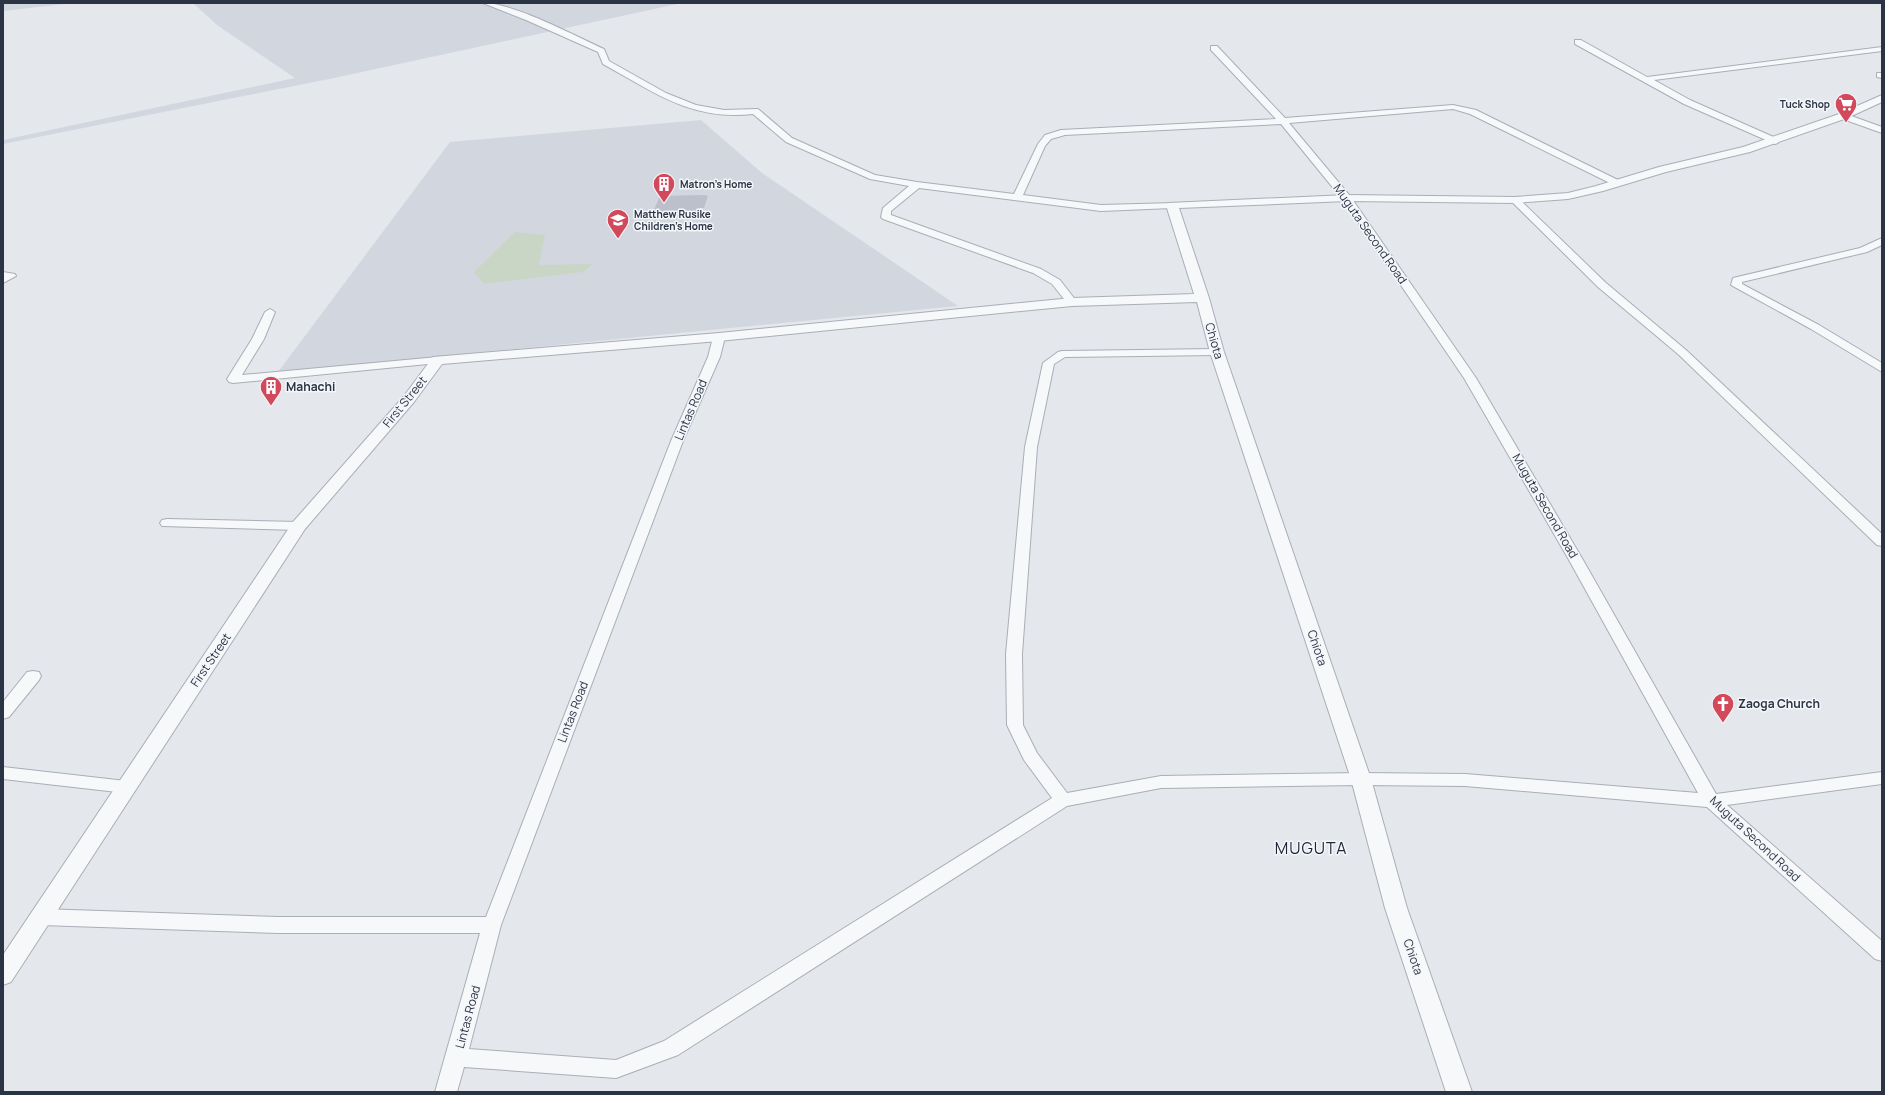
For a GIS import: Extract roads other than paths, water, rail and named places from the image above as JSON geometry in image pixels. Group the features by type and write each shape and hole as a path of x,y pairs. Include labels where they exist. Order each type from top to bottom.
{"street":[{"path":"486,3 529,18 601,51 606,62 678,101 699,109 725,113 755,111 789,140 873,177 1016,198 1101,208 1347,198 1515,200 1568,196 1617,184 1663,169 1710,160 1775,141 1843,116 1882,98"},
{"path":"1578,42 1687,102 1775,141"},
{"name":"Muguta Second Road","path":"1214,48 1283,121 1347,198 1470,378 1576,560 1711,801 1882,953"},
{"path":"1646,79 1882,49"},
{"path":"1016,198 1041,146 1048,137 1064,132 1283,121 1453,107 1473,112 1617,184"},
{"path":"1843,116 1882,130"},
{"path":"917,184 886,210 886,217 1037,271 1056,282 1072,302"},
{"path":"1515,200 1602,285 1682,352 1882,542"},
{"name":"Chiota","path":"1172,205 1202,298 1217,352 1361,780 1396,908 1460,1092"},
{"path":"1882,241 1863,250 1737,280 1736,286 1815,327 1882,368"},
{"path":"3,275 11,276 3,280"},
{"path":"270,312 258,339 233,380 438,360 719,337 1072,302 1202,298"},
{"name":"Lintas Road","path":"446,1092 457,1057 492,925 674,448 714,357 719,337"},
{"path":"1063,800 1030,756 1015,725 1014,654 1031,447 1049,363 1062,354 1217,352"},
{"name":"First Street","path":"3,975 126,786 299,526 409,399 438,360"},
{"path":"167,523 299,526"},
{"path":"3,712 33,676"},
{"path":"3,773 126,786"},
{"path":"457,1057 616,1069 671,1048 1063,800 1161,782 1465,780 1711,801 1882,778"},
{"path":"41,917 278,926 492,925"}],"place":[{"name":"Tuck Shop","path":"1846,124"},
{"name":"Matron's Home","path":"664,204"},
{"name":"Matthew Rusike Children's Home","path":"618,240"},
{"name":"Mahachi","path":"271,406"},
{"name":"Zaoga Church","path":"1723,724"}],"district":[{"name":"MUGUTA","path":"1311,848"}]}
